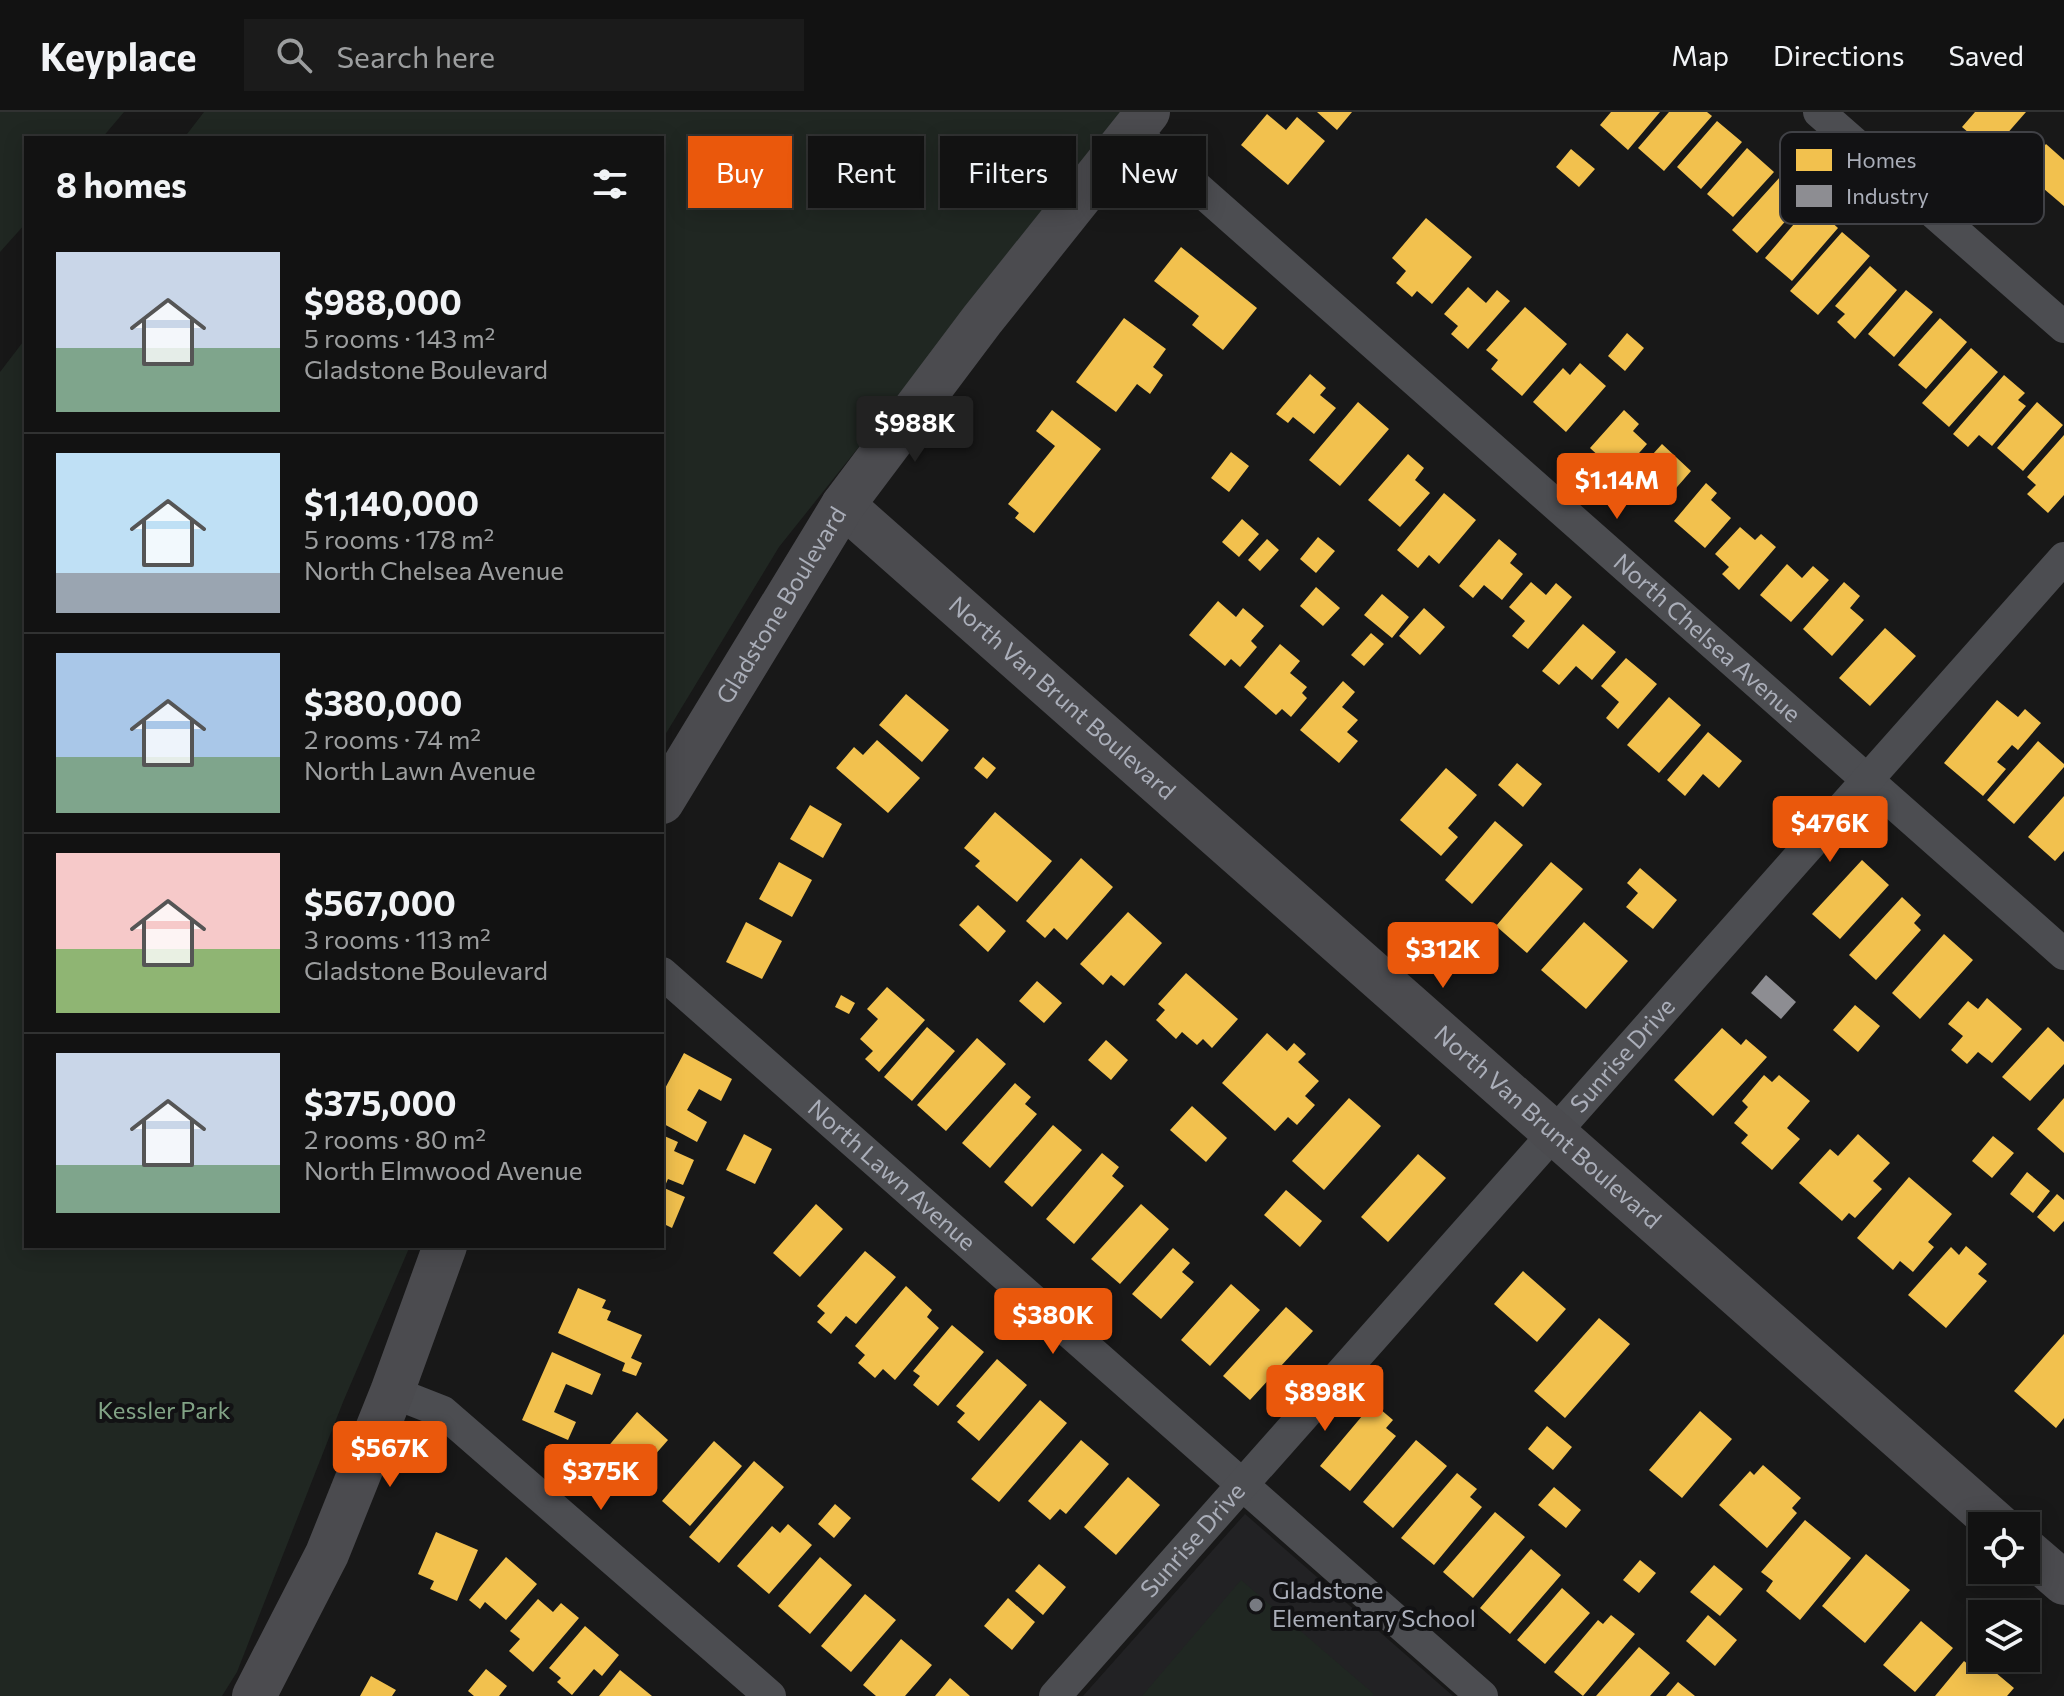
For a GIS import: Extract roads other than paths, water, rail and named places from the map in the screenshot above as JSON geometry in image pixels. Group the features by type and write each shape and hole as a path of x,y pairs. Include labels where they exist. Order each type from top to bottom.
{"street":[{"path":"1819,112 1842,132"},
{"name":"Gladstone Boulevard","path":"664,799 843,505 982,320 1141,122"},
{"name":"North Chelsea Avenue","path":"1141,122 1867,780 2064,954"},
{"path":"1947,224 2064,327"},
{"name":"North Van Brunt Boulevard","path":"843,505 1983,1512"},
{"name":"Sunrise Drive","path":"1055,1696 2064,558"},
{"name":"North Lawn Avenue","path":"664,975 1482,1696"},
{"path":"254,1696 327,1554 392,1392 444,1248"},
{"path":"392,1392 443,1412 770,1696"},
{"path":"2040,1562 2064,1583"}],"place":[{"name":"Gladstone Elementary School","path":"1256,1605"}],"park label":[{"name":"Kessler Park","path":"164,1411"}]}
